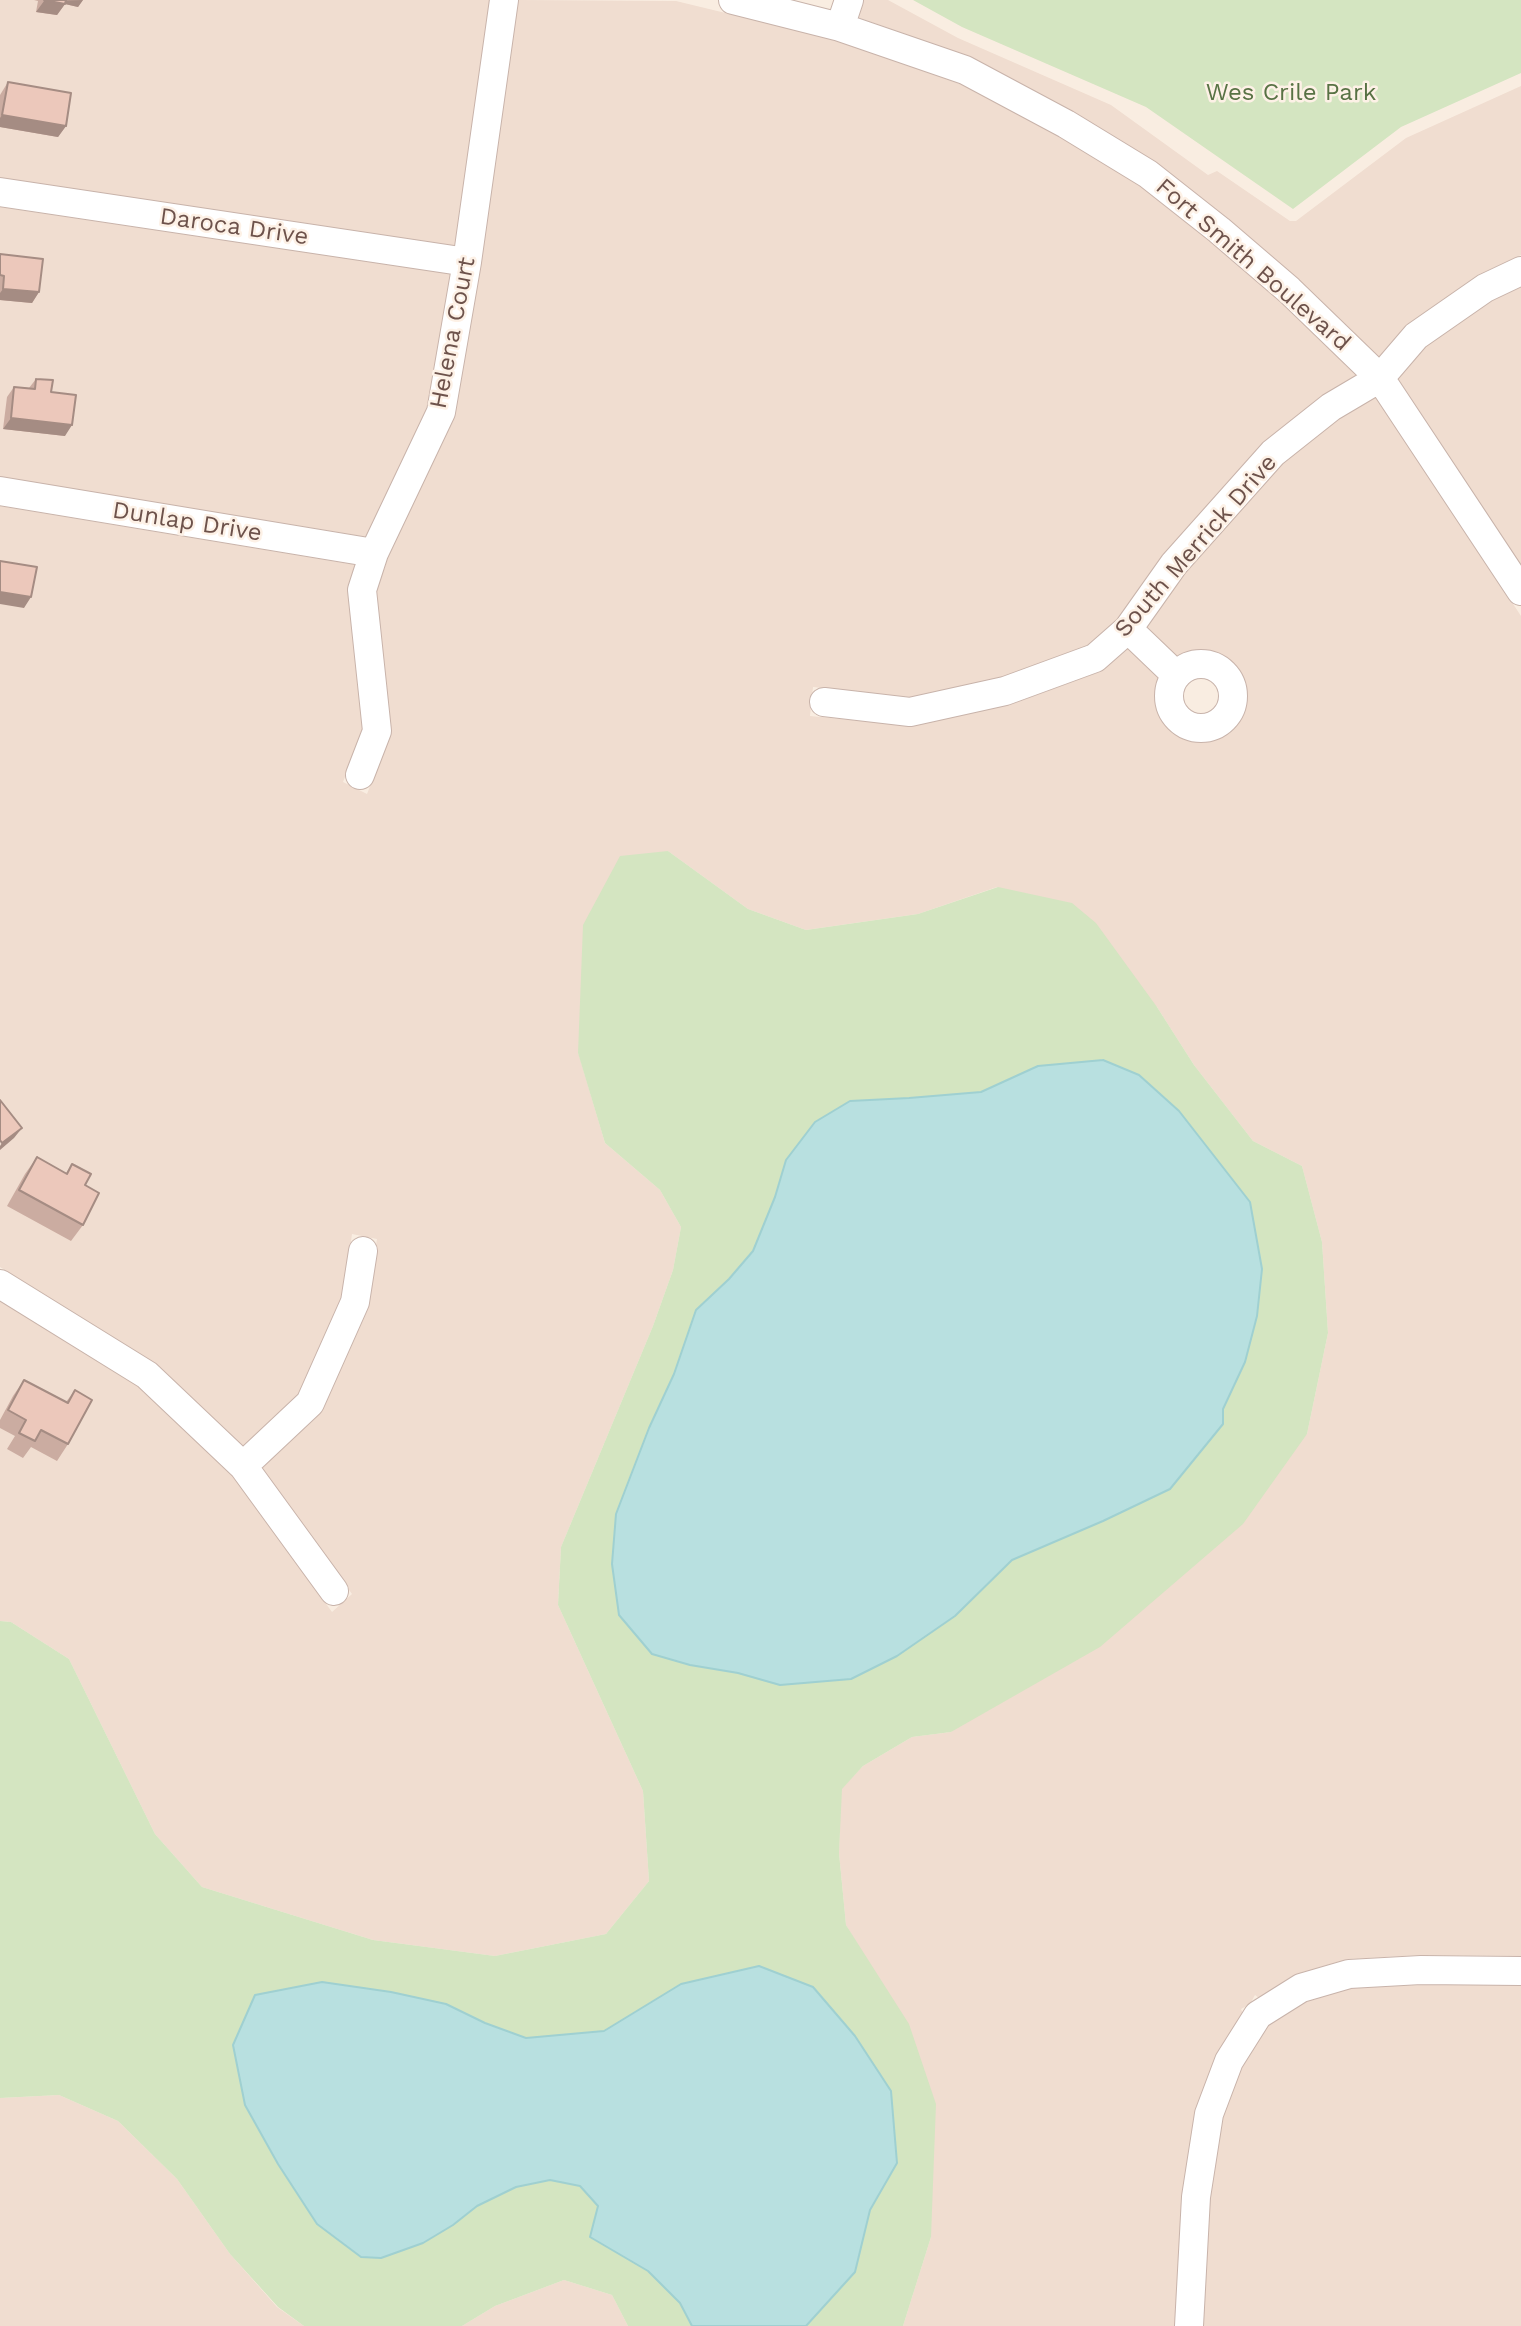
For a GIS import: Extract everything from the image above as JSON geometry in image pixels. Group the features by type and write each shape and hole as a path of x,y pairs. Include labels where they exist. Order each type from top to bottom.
{"street":[{"name":"Helena Court","path":"360,775 377,731 362,590 374,553 440,412 467,262 504,0"},
{"name":"Fort Smith Boulevard","path":"733,0 840,27 965,70 1066,124 1148,174 1289,290 1380,378 1521,591"},
{"path":"840,27 849,0"},
{"name":"Daroca Drive","path":"0,192 467,262"},
{"name":"South Merrick Drive","path":"824,702 911,712 1005,691 1095,658 1128,629 1174,564 1273,453 1331,407 1380,378 1416,336 1485,288 1521,271"},
{"name":"Dunlap Drive","path":"0,491 374,553"},
{"path":"1128,629 1176,675"},
{"path":"243,1466 310,1403 355,1302 363,1251"},
{"path":"0,1284 147,1375 243,1466 334,1591"},
{"path":"1189,2326 1196,2197 1209,2114 1229,2061 1258,2015 1301,1988 1349,1974 1421,1970 1521,1971"}],"shaded area":[{"path":"0,0 491,0 457,246 0,178"},
{"path":"517,0 676,1 837,40 960,84 1061,137 1141,186 1212,241 1282,302 1357,375 1323,395 1264,443 1119,619 1089,645 1002,677 910,697 813,687 810,716 913,726 1009,705 1099,672 1128,648 1159,678 1157,703 1170,730 1190,741 1202,743 1219,739 1236,725 1244,708 1245,689 1239,671 1227,658 1212,651 1195,650 1177,657 1146,627 1184,574 1281,465 1337,419 1377,397 1521,616 1521,1956 1421,1955 1348,1959 1297,1974 1259,1998 1255,1995 1250,2004 1241,2009 1243,2014 1176,2326 903,2326 931,2237 866,1960 846,1925 839,1853 841,1789 863,1766 912,1737 951,1732 1307,1434 1328,1333 1322,1242 1302,1166 1253,1141 1194,1065 1157,1007 997,887 918,914 806,930 748,909 668,851 578,1052 605,1143 660,1190 681,1227 673,1270 653,1326 561,1547 558,1605 643,1791 649,1881 606,1934 495,1956 373,1940 202,1887 155,1834 69,1659 11,1622 0,1621 0,1300 140,1387 234,1476 332,1612 352,1594 261,1468 366,1308 377,1239 352,1234 343,1297 300,1393 243,1447 153,1362 0,1267 0,506 356,565 364,729 343,782 367,794 389,737 375,592 385,569 386,558 453,415 478,279"},
{"path":"863,0 888,0 958,38 1111,105 1208,175 1217,171 1290,221 1296,221 1406,138 1521,86 1521,255 1480,274 1409,323 1380,358 1297,278 1154,161 1072,111 970,57 857,17"},
{"path":"0,207 452,274 428,407 367,537 0,477"},
{"path":"1521,287 1521,567 1397,379 1425,347 1491,301"},
{"path":"1521,1985 1521,2326 1202,2326 1209,2199 1221,2118 1240,2068 1267,2026 1306,2002 1351,1988"},
{"path":"59,2095 118,2121 177,2179 230,2254 277,2307 304,2326 0,2326 0,2098"},
{"path":"564,2280 612,2295 628,2326 462,2326 495,2306"}],"green space":[{"name":"Wes Crile Park","path":"913,0 1521,0 1521,73 1401,127 1293,209 1146,107 962,27"},
{"path":"668,851 748,909 806,930 918,914 998,887 1072,903 1096,923 1157,1007 1194,1065 1253,1141 1302,1166 1322,1242 1328,1333 1307,1434 1243,1524 1100,1647 951,1732 912,1737 863,1766 842,1789 839,1853 846,1925 909,2024 936,2104 931,2237 903,2326 806,2326 855,2272 870,2210 897,2163 891,2092 855,2036 813,1987 681,1984 604,2031 526,2038 391,1992 322,1982 255,1995 245,2105 278,2164 317,2224 453,2225 477,2206 516,2187 550,2180 580,2186 598,2206 590,2237 648,2271 680,2303 692,2326 628,2326 612,2295 564,2280 495,2306 462,2326 304,2326 278,2307 230,2254 177,2179 118,2121 59,2095 0,2098 0,1621 11,1622 69,1659 155,1834 202,1887 373,1940 495,1956 606,1934 649,1881 643,1791 558,1605 561,1547 653,1326 673,1270 681,1227 660,1190 605,1143 578,1053 583,925 620,856","holes":["1102,1060 1262,1269 1257,1316 1245,1362 1223,1409 1222,1424 1170,1489 1011,1560 955,1616 897,1656 851,1679 780,1685 652,1654 649,1428 674,1374 729,1279 753,1251 775,1197 786,1160 850,1101 981,1092 1038,1066"]}],"water":[{"path":"1103,1060 1139,1075 1179,1111 1250,1202 1262,1269 1257,1316 1245,1362 1223,1409 1223,1424 1170,1489 1012,1560 955,1616 897,1656 851,1679 780,1685 652,1654 619,1615 612,1564 616,1514 649,1428 674,1374 696,1310 729,1279 753,1251 775,1197 786,1160 815,1122 850,1101 981,1092 1038,1066"},
{"path":"759,1966 813,1987 855,2036 891,2091 897,2163 870,2210 855,2272 806,2326 692,2326 680,2303 648,2271 590,2237 598,2206 580,2186 550,2180 516,2187 477,2206 453,2225 423,2243 381,2258 361,2257 317,2224 278,2164 245,2105 233,2045 255,1995 322,1982 391,1992 446,2004 485,2023 526,2038 604,2031 681,1984"}],"building":[{"path":"44,0 66,0 65,4"},
{"path":"8,82 71,93 66,126 2,115"},
{"path":"0,254 43,259 39,292 3,289 4,276 0,275"},
{"path":"36,379 53,380 51,392 76,395 72,425 11,418 14,387 35,389"},
{"path":"0,561 37,567 31,597 0,592"},
{"path":"0,1100 22,1128 2,1143 0,1140"},
{"path":"37,1157 67,1174 72,1164 91,1174 85,1185 99,1193 83,1225 19,1190"},
{"path":"24,1380 68,1403 75,1390 92,1400 68,1444 41,1430 35,1441 19,1433 26,1420 8,1410"}]}
